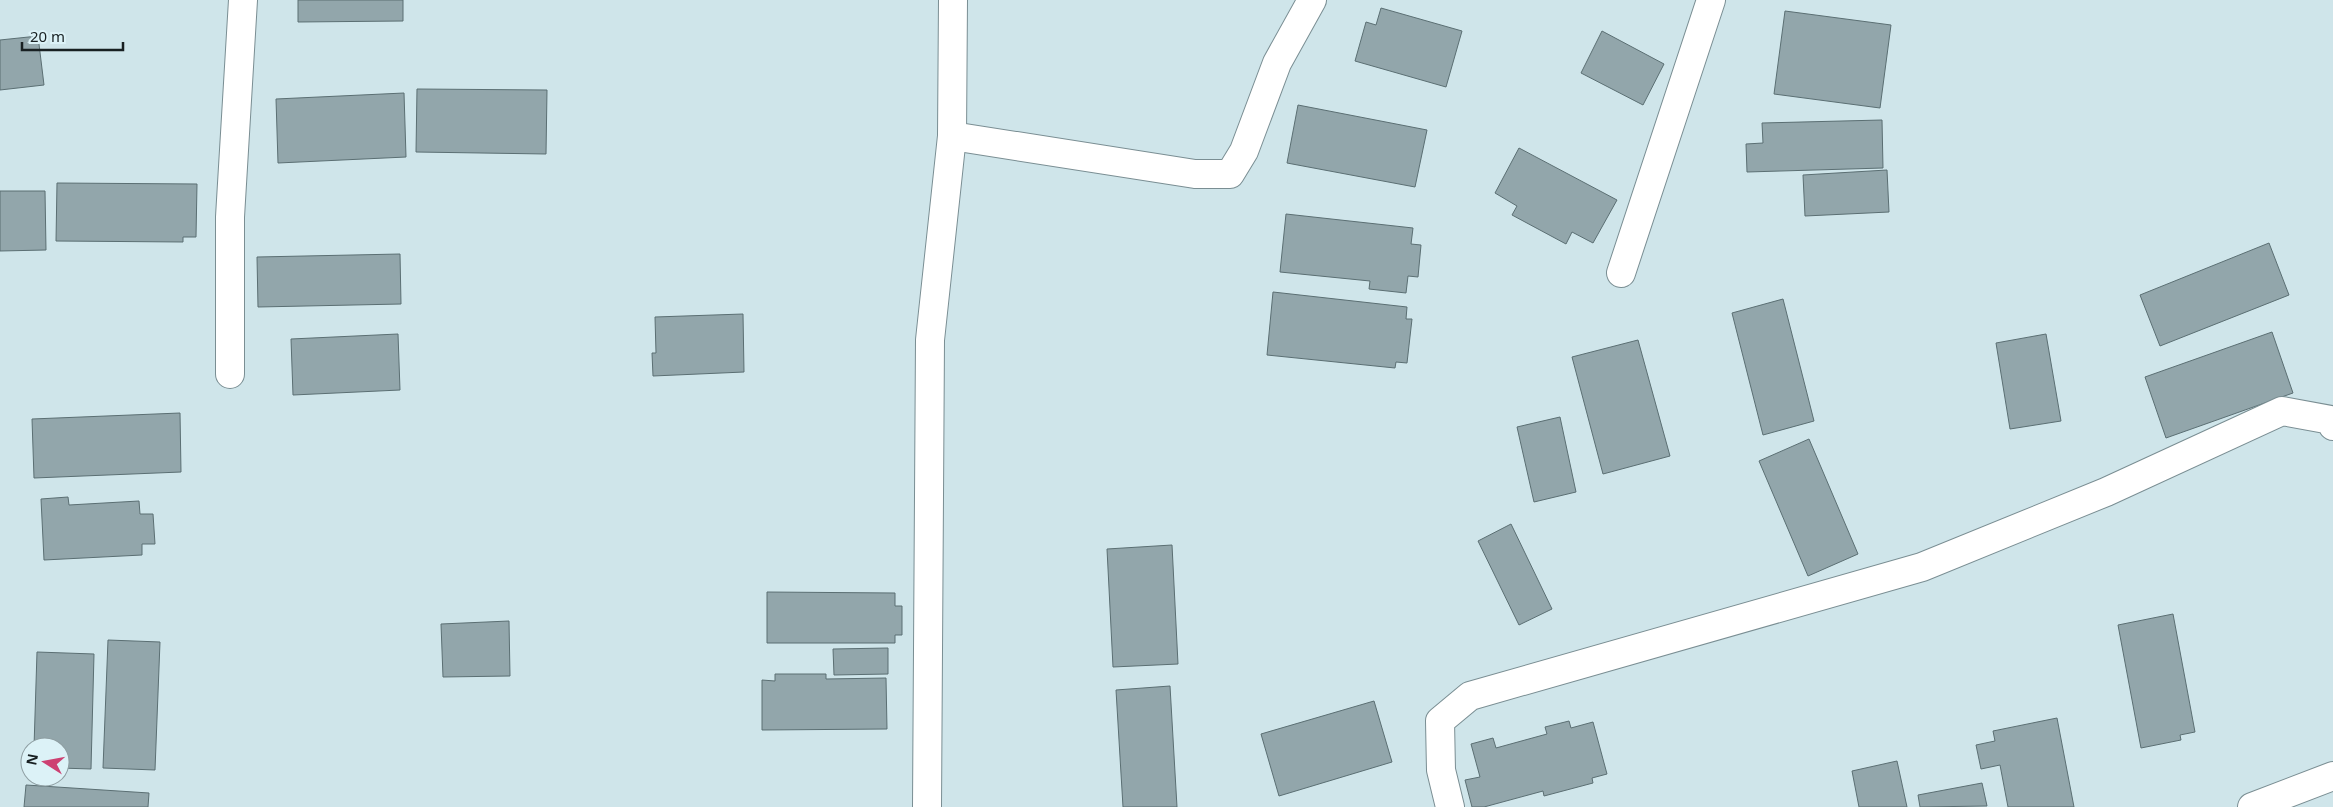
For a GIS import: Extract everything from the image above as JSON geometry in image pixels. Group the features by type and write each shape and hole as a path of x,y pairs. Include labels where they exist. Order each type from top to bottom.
{"street":[{"path":"230,374 230,218 243,0"},
{"path":"927,807 930,340 952,136 953,0"},
{"path":"952,136 1196,174 1230,174 1244,152 1277,63 1312,0"},
{"path":"1621,273 1711,0"},
{"path":"1450,807 1441,770 1440,721 1470,696 1922,567 2106,492 2282,411 2331,420 2333,426"},
{"path":"2252,807 2333,776"}],"building":[{"path":"298,0 403,0 403,21 298,22"},
{"path":"1381,8 1462,31 1446,87 1355,61 1366,22 1376,25"},
{"path":"1785,11 1891,25 1880,108 1774,94"},
{"path":"1602,31 1664,64 1643,105 1581,73"},
{"path":"38,36 44,85 0,90 0,40"},
{"path":"417,89 547,90 546,154 416,152"},
{"path":"404,93 406,157 278,163 276,99"},
{"path":"1298,105 1427,130 1415,187 1287,163"},
{"path":"1882,120 1883,168 1747,172 1746,144 1763,143 1762,123"},
{"path":"1519,148 1617,200 1593,243 1572,232 1566,244 1512,215 1517,206 1495,193"},
{"path":"1887,170 1889,212 1805,216 1803,175"},
{"path":"57,183 197,184 196,237 183,237 183,242 56,241"},
{"path":"0,191 45,191 46,250 0,251"},
{"path":"1286,214 1413,228 1411,244 1421,245 1418,277 1408,276 1406,293 1369,289 1370,281 1280,272"},
{"path":"2269,243 2289,295 2160,346 2140,295"},
{"path":"400,254 401,304 258,307 257,257"},
{"path":"1273,292 1407,307 1406,319 1412,319 1407,363 1396,362 1395,368 1267,355"},
{"path":"1783,299 1814,421 1763,435 1732,313"},
{"path":"743,314 744,372 653,376 652,353 656,353 655,317"},
{"path":"2272,332 2293,393 2166,438 2145,377"},
{"path":"398,334 400,390 293,395 291,339"},
{"path":"2046,334 2061,421 2010,429 1996,343"},
{"path":"1638,340 1670,456 1603,474 1572,357"},
{"path":"180,413 181,472 34,478 32,419"},
{"path":"1560,417 1576,492 1534,502 1517,427"},
{"path":"1809,439 1858,554 1808,576 1759,461"},
{"path":"68,497 69,505 139,501 140,514 153,514 155,544 142,544 142,555 44,560 41,499"},
{"path":"1511,524 1552,609 1519,625 1478,541"},
{"path":"1172,545 1178,664 1113,667 1107,549"},
{"path":"767,592 895,593 895,606 902,606 902,635 895,635 895,643 767,643"},
{"path":"2173,614 2195,732 2180,735 2181,740 2141,748 2118,625"},
{"path":"509,621 510,676 443,677 441,624"},
{"path":"108,640 160,642 155,770 103,768"},
{"path":"888,648 888,674 834,675 833,649"},
{"path":"37,652 94,654 91,769 70,768 70,737 34,737"},
{"path":"775,674 826,674 826,679 886,678 887,729 762,730 762,680 775,681"},
{"path":"1170,686 1177,807 1123,807 1116,690"},
{"path":"1374,701 1392,762 1279,796 1261,734"},
{"path":"2057,718 2074,807 2008,807 2000,765 1981,769 1976,745 1995,741 1993,731"},
{"path":"1569,721 1571,728 1593,722 1607,774 1592,778 1593,783 1544,796 1543,791 1484,807 1472,807 1465,780 1480,777 1471,744 1493,738 1496,748 1547,734 1545,727"},
{"path":"1897,761 1907,807 1859,807 1852,771"},
{"path":"1982,783 1987,806 1920,807 1918,795"},
{"path":"26,787 57,787 149,793 148,807 24,807"}]}
